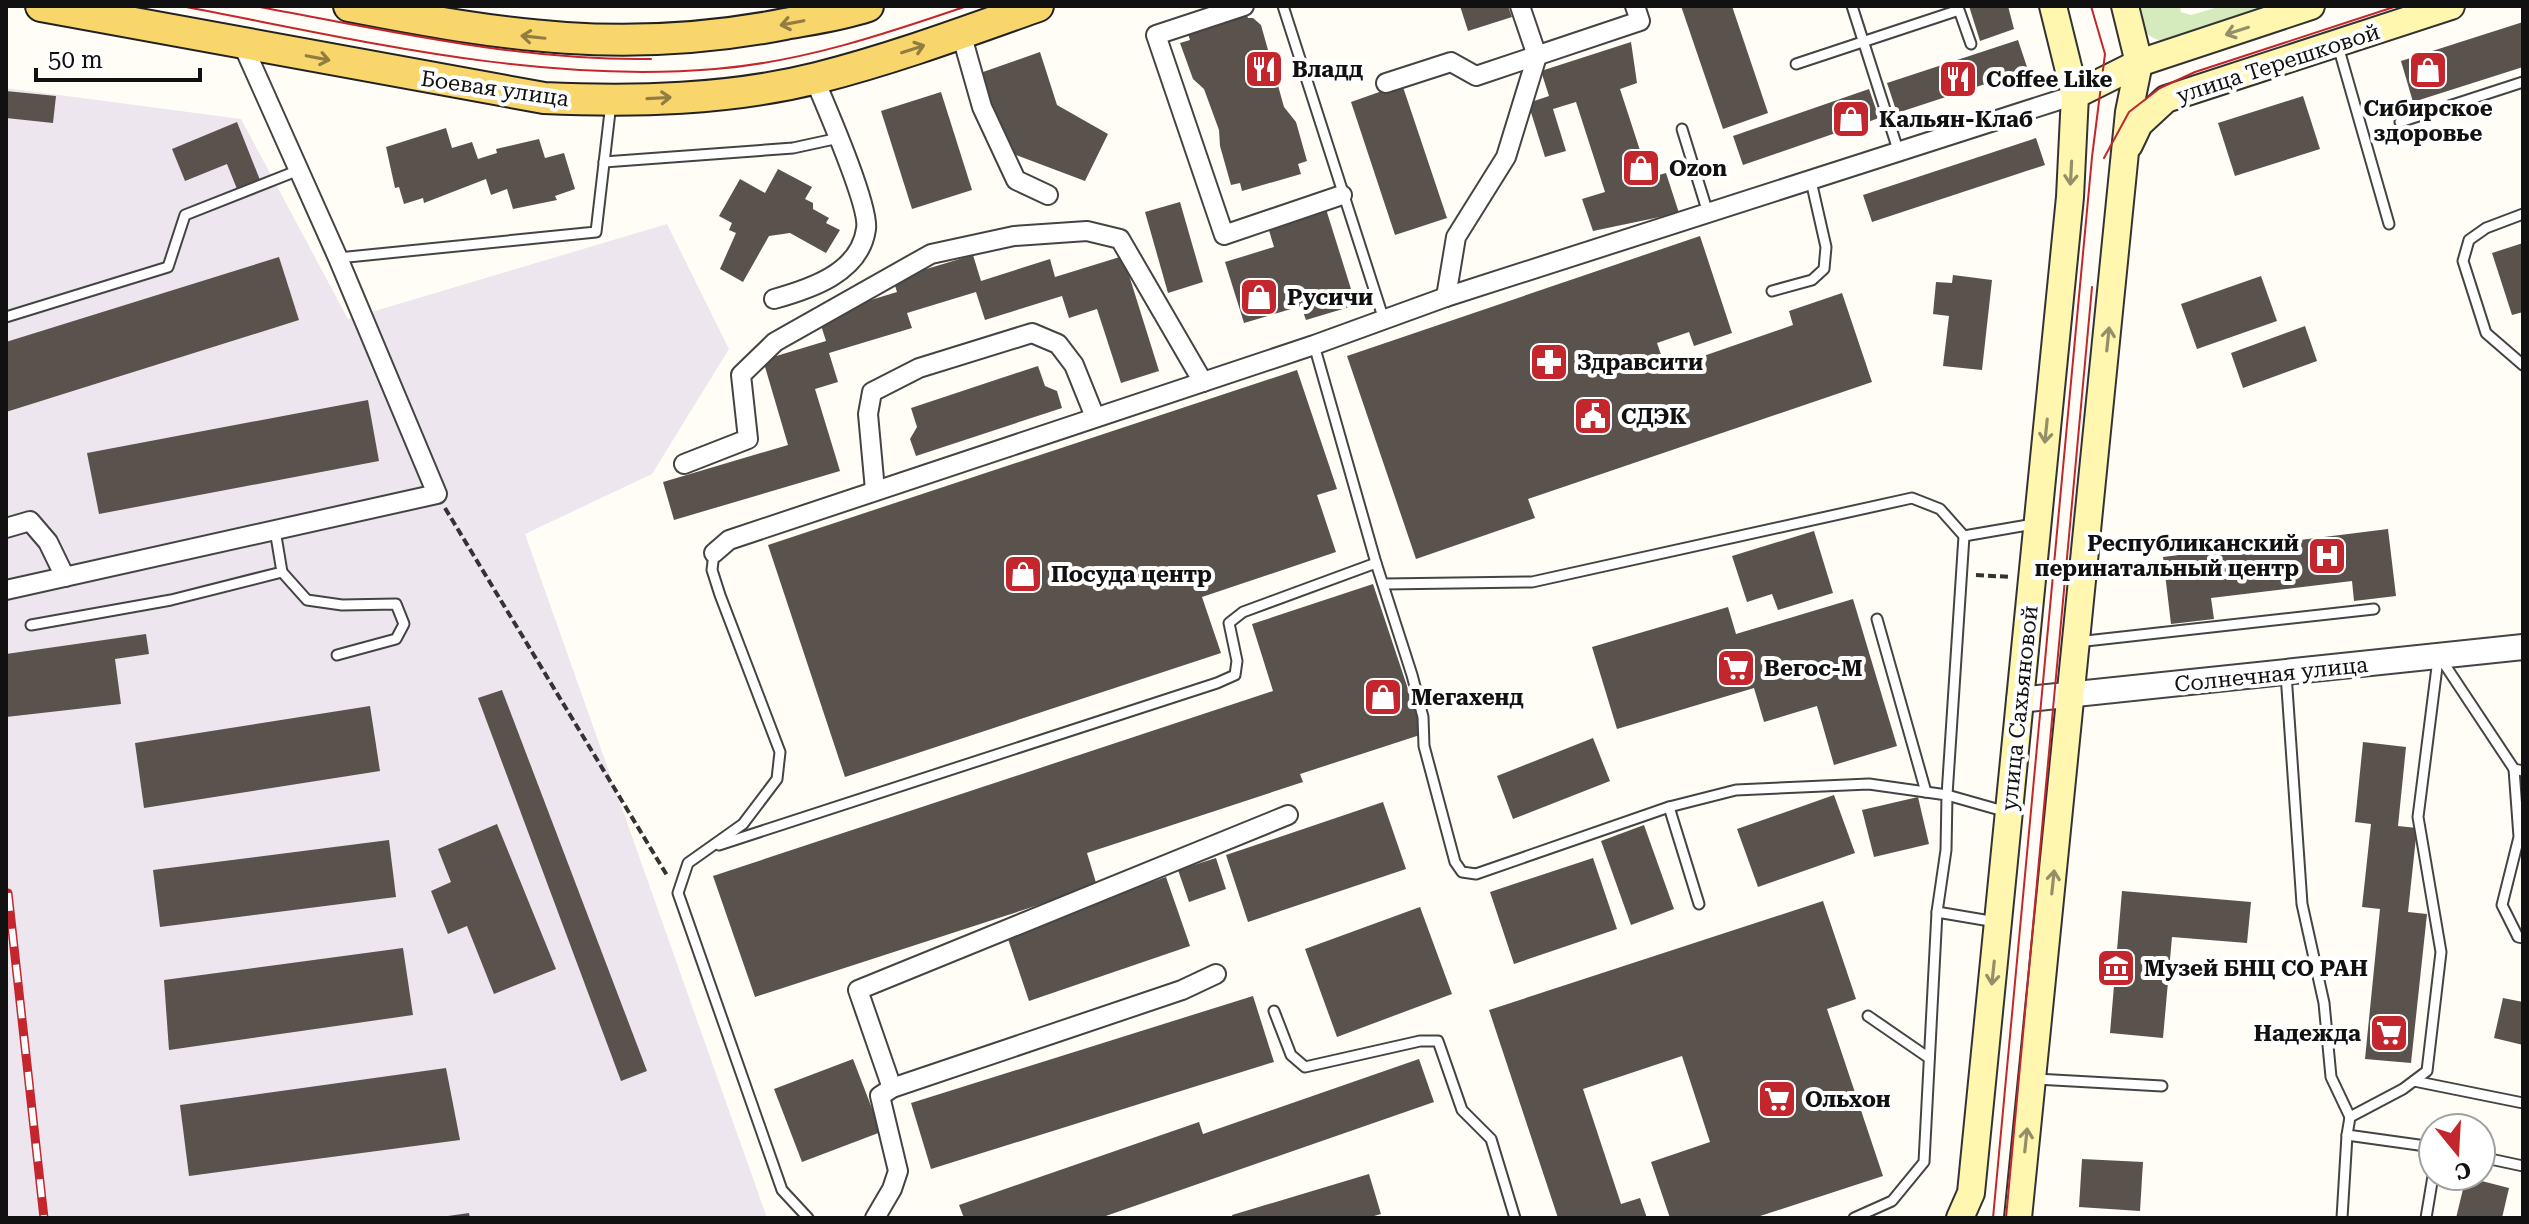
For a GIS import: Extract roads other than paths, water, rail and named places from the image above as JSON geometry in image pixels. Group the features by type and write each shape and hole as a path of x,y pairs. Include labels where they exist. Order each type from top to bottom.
{"main road":[{"name":"Боевая улица","path":"41,6 544,98 612,101 715,95 814,78 1038,6"},
{"path":"349,6 484,32 568,40 657,41 753,31 868,6"},
{"name":"улица Сахьяновой","path":"1960,1218 1971,1193 2070,197 2075,95 2053,6"},
{"path":"2018,1218 2132,98 2139,63 2125,6"},
{"name":"улица Терешковой","path":"2075,95 2139,63 2311,6"},
{"name":"улица Терешковой","path":"2127,149 2139,124 2166,99 2451,6"},
{"path":"2075,95 2132,98"}],"street":[{"path":"1244,6 1156,35 1224,235 1342,195"},
{"path":"1446,297 1456,237 1506,157 1537,56 1520,6"},
{"path":"1386,83 1451,62 1476,76 1640,21 1635,6"},
{"path":"961,33 982,107 1016,180 1048,195"},
{"path":"6,590 437,494 338,258 242,43"},
{"path":"774,299 815,288 838,272 859,249 867,227 840,138 814,78"},
{"path":"714,553 729,540 1314,345 1446,297 2075,95"},
{"path":"684,464 748,439 741,375 775,342 931,254 1014,236 1087,231 1120,239 1203,382"},
{"path":"875,490 868,414 872,392 919,368 1032,333 1058,344 1074,365 1095,417"},
{"path":"6,528 30,521 48,542 65,577"},
{"name":"Солнечная улица","path":"2019,700 2523,647"},
{"path":"892,1088 858,990 1288,815"},
{"path":"875,1218 892,1189 898,1171 880,1110 880,1096 892,1088 1182,990 1216,974"}],"lane":[{"path":"1283,6 1384,320"},
{"path":"1852,6 1899,153"},
{"path":"1796,64 1959,10 1971,44"},
{"path":"2337,43 2389,224"},
{"path":"2400,122 2523,82"},
{"path":"338,258 596,232 612,101"},
{"path":"1682,129 1708,213"},
{"path":"604,162 793,148 840,138"},
{"path":"6,317 168,267 185,215 299,170"},
{"path":"1772,291 1812,280 1824,269 1826,247 1811,181"},
{"path":"2523,214 2486,228 2469,240 2463,261 2486,333 2523,365"},
{"path":"1314,345 1423,717 1424,746 1455,862 1462,872 1476,874 1669,807 1736,790 1869,784 1947,795 2008,812"},
{"path":"1384,584 1532,582 1912,498 1940,509 1964,536 1946,850 1937,912 1924,1162 1892,1201 1854,1218"},
{"path":"1964,536 2037,523"},
{"path":"275,530 282,572 307,600 342,605 396,604 404,624 396,639 337,655"},
{"path":"714,553 712,570 720,595 780,752 777,779 743,824 719,845 688,863 678,893 782,1190 808,1218"},
{"path":"719,845 1217,683 1235,675 1237,661 1229,623 1243,612 1376,563"},
{"path":"31,625 171,600 282,572"},
{"path":"2077,642 2374,609"},
{"path":"1877,619 1926,792"},
{"path":"2439,656 2518,770 2519,837 2502,905 2518,937 2523,938"},
{"path":"2350,1117 2427,1071 2441,952 2418,817 2439,656"},
{"path":"2286,672 2302,904 2324,1003 2331,1077 2350,1117 2342,1218"},
{"path":"1669,807 1699,904"},
{"path":"1937,912 1997,922"},
{"path":"1274,1011 1291,1055 1305,1067 1420,1041 1438,1041 1462,1110 1491,1139 1515,1218"},
{"path":"1868,1016 1929,1058"},
{"path":"2032,1079 2162,1086"},
{"path":"2414,1081 2523,1103"},
{"path":"2347,1135 2417,1145"},
{"path":"2497,1160 2523,1166"},
{"path":"2426,1218 2430,1192"}],"tram line":[{"path":"181,6 446,56 580,70 648,72 715,69 780,60 874,36 967,6"},
{"path":"254,6 501,49 551,55 651,59"},
{"path":"1993,1218 2092,157 2105,54 2091,6"},
{"path":"2104,158 2129,112 2160,88 2195,72 2397,6"},
{"path":"2006,1218 2092,287"}],"railway":[{"path":"8,893 44,1218"}],"place":[{"name":"Владд","path":"1264,69"},
{"name":"Сибирское здоровье","path":"2428,70"},
{"name":"Coffee Like","path":"1958,79"},
{"name":"Кальян-Клаб","path":"1851,119"},
{"name":"Ozon","path":"1641,168"},
{"name":"Русичи","path":"1259,297"},
{"name":"Здравсити","path":"1549,362"},
{"name":"СДЭК","path":"1593,416"},
{"name":"Республиканский перинатальный центр","path":"2327,556"},
{"name":"Посуда центр","path":"1023,574"},
{"name":"Вегос-М","path":"1736,668"},
{"name":"Мегахенд","path":"1383,697"},
{"name":"Музей БНЦ СО РАН","path":"2116,968"},
{"name":"Надежда","path":"2389,1033"},
{"name":"Ольхон","path":"1777,1099"}]}
